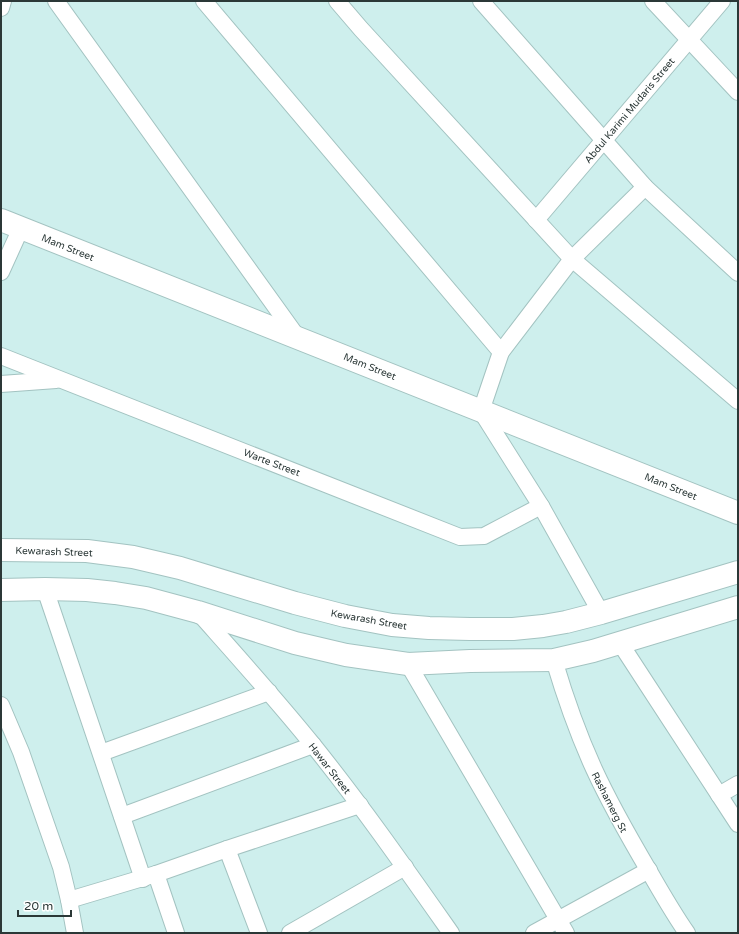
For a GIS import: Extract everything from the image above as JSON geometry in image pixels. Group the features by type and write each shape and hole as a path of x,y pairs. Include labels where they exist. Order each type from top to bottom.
{"main road":[{"name":"Mam Street","path":"11,224 738,513"},
{"name":"Kewarash Street","path":"1,550 87,551 133,557 180,568 295,603 345,616 392,625 429,628 513,629 566,622 738,572"},
{"path":"1,590 87,590 146,598 198,612 295,643 346,655 408,664 470,661 554,660 593,651 738,607"}],"street":[{"path":"1,8 3,1"},
{"path":"56,1 298,338"},
{"path":"204,1 501,352"},
{"path":"337,1 572,259 738,401"},
{"path":"481,1 645,187 738,273"},
{"path":"653,1 738,92"},
{"name":"Abdul Karimi Mudaris Street","path":"536,220 722,1"},
{"path":"601,612 541,506 481,411 501,352 572,259 645,187"},
{"path":"1,272 11,224"},
{"name":"Warte Street","path":"1,356 460,536 484,536 541,506"},
{"path":"1,384 61,380"},
{"path":"45,590 122,816 176,933"},
{"name":"Hawar Street","path":"198,612 269,692 313,745 360,805 451,933"},
{"path":"620,643 738,824"},
{"name":"Rashamerg St","path":"554,660 565,697 594,769 625,831 687,933"},
{"path":"408,664 566,933"},
{"path":"100,753 269,692"},
{"path":"1,705 21,752 61,867 75,933"},
{"path":"122,816 313,745"},
{"path":"719,795 738,784"},
{"path":"69,900 150,876 226,849 360,805"},
{"path":"226,849 259,933"},
{"path":"290,933 405,867"},
{"path":"534,933 649,870"}]}
